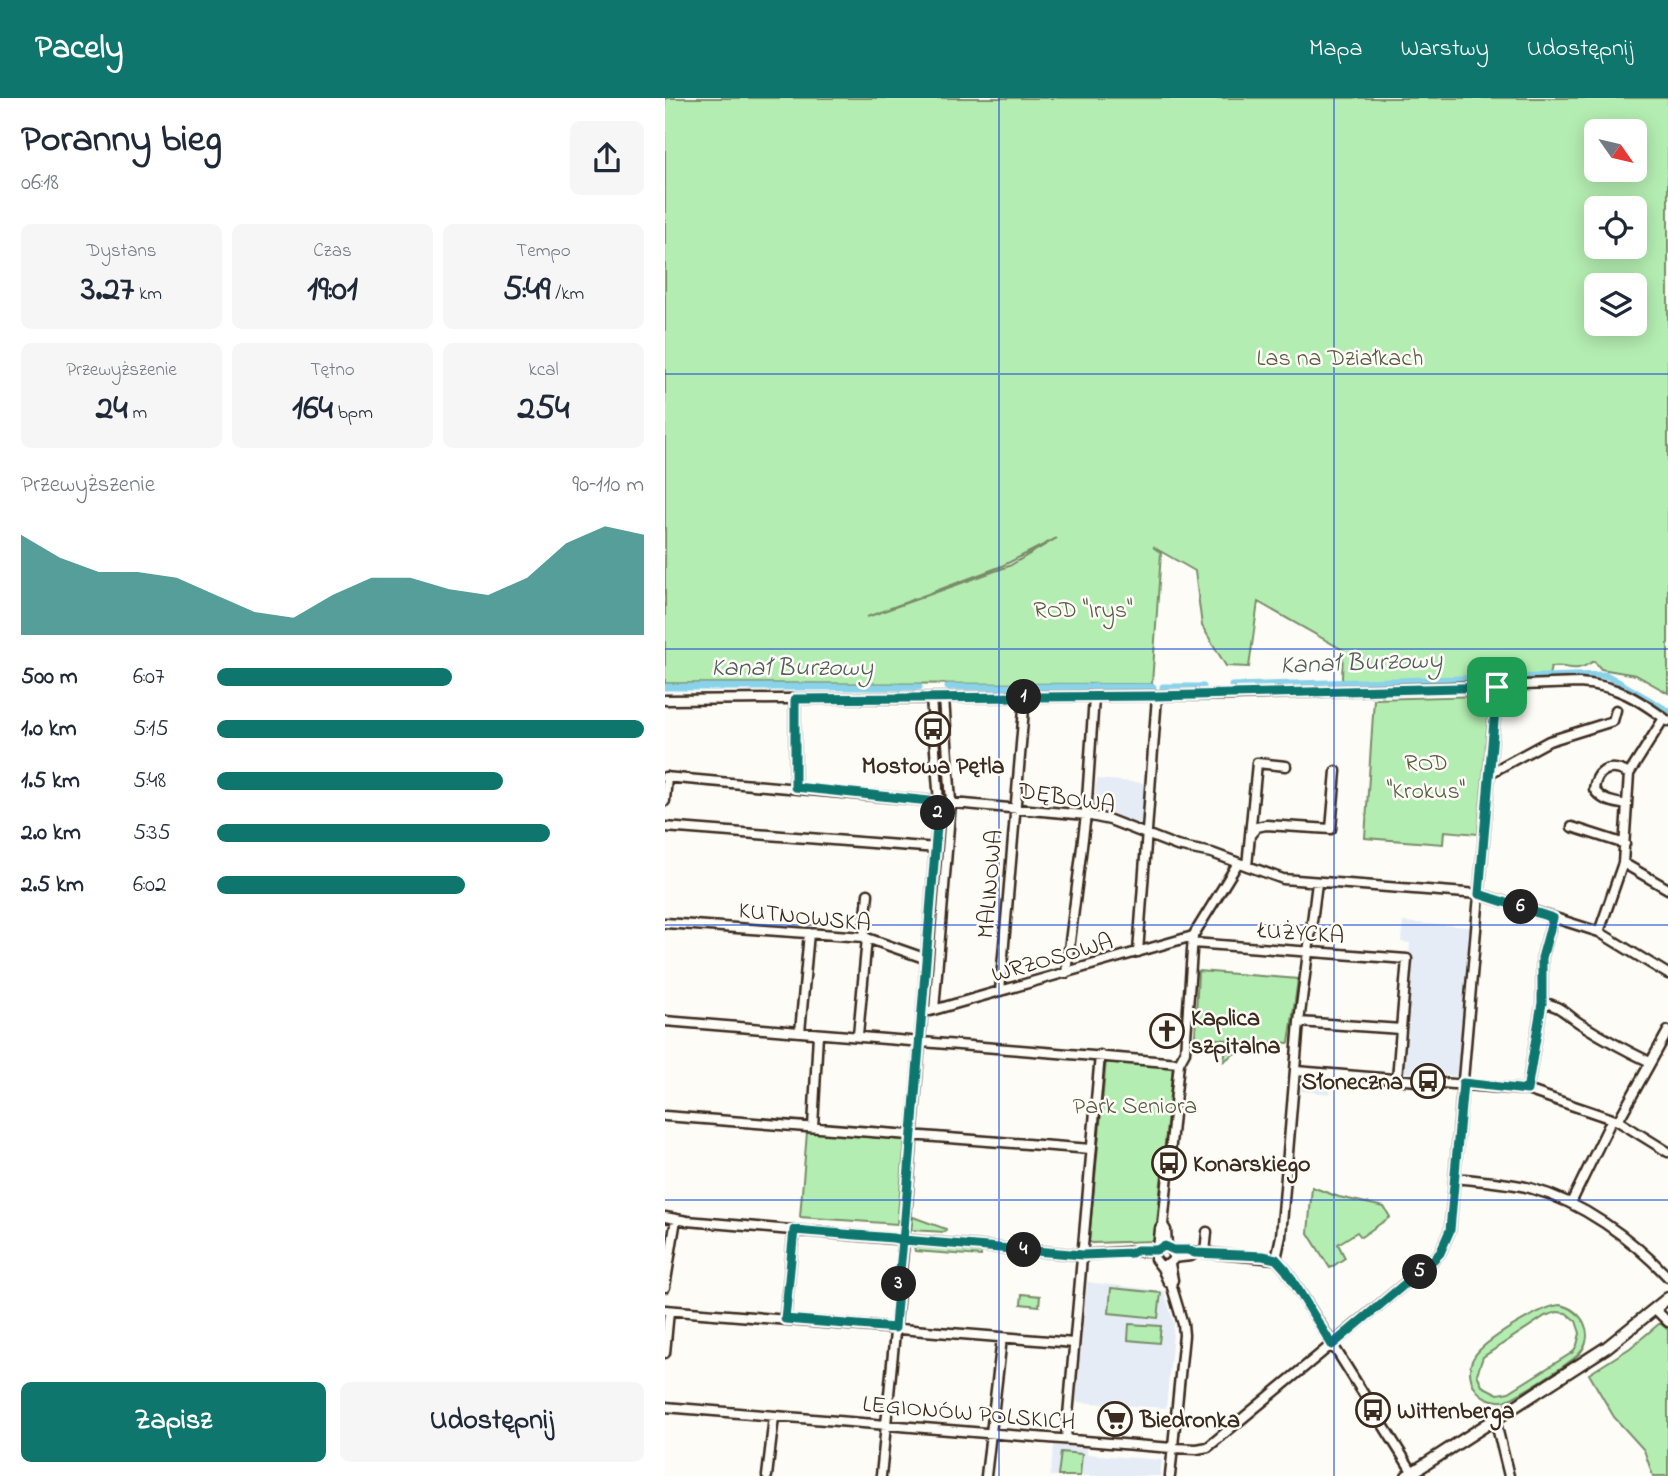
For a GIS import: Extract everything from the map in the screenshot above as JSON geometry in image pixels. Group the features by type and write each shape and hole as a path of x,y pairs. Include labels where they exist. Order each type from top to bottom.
{"street":[{"path":"665,700 1157,696 1567,683 1610,687 1635,698 1666,719 1629,774 1623,863 1599,933"},
{"path":"1497,687 1455,1178 1527,1188 1571,1203 1634,1246 1668,1277"},
{"path":"1138,952 1157,696"},
{"name":"MALINOWA","path":"1000,991 1025,697"},
{"path":"1066,973 1086,815 1094,697"},
{"path":"881,1476 904,1240 939,802 931,698"},
{"path":"934,1010 951,802 944,698"},
{"path":"795,699 795,787"},
{"path":"1490,773 1549,741 1613,720 1616,710"},
{"path":"1170,1476 1184,1335 1171,1284 1173,1280 1164,1255 1163,1225 1179,1063 1185,1052 1193,940 1242,864 1250,835 1257,763 1286,766"},
{"path":"1627,805 1607,802 1599,797 1594,789 1595,781 1601,772 1611,767 1629,774"},
{"path":"1250,835 1257,827 1266,825 1331,829 1336,771"},
{"path":"665,801 666,777"},
{"name":"DĘBOWA","path":"666,777 1086,815 1110,820 1177,846 1212,853 1283,879 1479,894 1599,933 1668,974"},
{"path":"665,827 947,848"},
{"path":"1572,827 1625,844"},
{"path":"1623,863 1668,889"},
{"path":"1276,1259 1299,1022 1317,883"},
{"path":"858,1035 868,894"},
{"path":"1527,1090 1542,1003 1542,958 1553,918"},
{"name":"KUTNOWSKA","path":"665,922 865,938 926,958 938,959"},
{"path":"800,1032 809,933"},
{"name":"WRZOSOWA","path":"922,1013 1138,952 1193,940"},
{"name":"ŁUŻYCKA","path":"1193,940 1308,953 1407,959 1401,1029"},
{"path":"1542,1003 1559,1007 1581,1024 1650,1062"},
{"path":"665,1021 1179,1063"},
{"path":"1299,1022 1401,1029 1397,1079"},
{"path":"1571,1203 1615,1120 1668,1031"},
{"path":"813,1127 818,1034"},
{"path":"1066,1438 1100,1055"},
{"path":"1296,1071 1527,1090 1615,1120 1668,1152"},
{"path":"665,1115 1091,1149"},
{"name":"LEGIONÓW POLSKICH","path":"665,1407 1173,1447 1208,1447 1431,1262 1445,1244 1450,1230 1455,1178"},
{"path":"665,1217 1083,1255 1164,1255 1191,1251 1276,1259 1286,1270 1411,1475 1607,1348 1668,1298"},
{"path":"665,1287 676,1219"},
{"path":"785,1319 794,1230"},
{"path":"1205,1253 1207,1232"},
{"path":"1655,1309 1668,1322"},
{"path":"665,1353 667,1311 1074,1343"},
{"path":"986,1476 1002,1338"},
{"path":"767,1476 774,1417"},
{"path":"1495,1419 1509,1476"}],"shaded area":[{"path":"1097,779 1146,783 1143,821 1139,824 1096,809 1093,806"},
{"path":"1403,922 1470,927 1457,1076 1398,1072 1410,943 1401,942"},
{"path":"1306,1077 1331,1079 1330,1094 1301,1091 1302,1080"},
{"path":"1087,1282 1164,1291 1174,1323 1166,1408 1075,1402"},
{"path":"1054,1445 1087,1448 1087,1454 1162,1460 1160,1476 1050,1476"}],"green space":[{"name":"Las na Działkach","path":"665,98 1668,98 1668,693 1636,675 1601,669 1594,661 1576,668 1551,667 1549,675 1517,676 1520,683 1410,687 1414,679 1407,683 1345,686 1342,678 1343,650 1258,602 1249,667 1226,666 1202,626 1195,571 1153,547 1161,553 1152,684 665,683","holes":["1057,538 1009,566 867,617 1002,566"]},
{"name":"ROD \"Krokus\"","path":"1479,696 1489,707 1478,834 1444,831 1443,844 1365,838 1374,699"},
{"path":"1198,971 1298,979 1289,1043 1255,1045 1224,1061 1227,1040 1195,1037"},
{"name":"Park Seniora","path":"1106,1061 1173,1065 1155,1241 1089,1241"},
{"path":"807,1132 905,1140 897,1224 800,1217"},
{"path":"1312,1187 1339,1197 1384,1207 1390,1217 1361,1237 1357,1232 1338,1244 1345,1258 1330,1268 1308,1233"},
{"path":"913,1217 946,1229 945,1232 911,1230"},
{"path":"914,1246 981,1252 981,1256 915,1251"},
{"path":"1111,1288 1161,1293 1158,1318 1109,1313"},
{"path":"1022,1294 1040,1296 1039,1306 1021,1304"},
{"path":"1552,1307 1568,1307 1584,1323 1587,1338 1580,1353 1509,1399 1495,1401 1480,1394 1473,1384 1470,1372 1472,1361 1480,1350 1514,1325","holes":["1557,1312 1566,1313 1576,1321 1580,1333 1573,1352 1509,1392 1498,1394 1482,1386 1477,1374 1483,1357 1545,1316"]},
{"path":"1660,1323 1668,1330 1668,1476 1653,1476 1644,1450 1614,1417 1589,1374 1630,1348"},
{"path":"1129,1324 1161,1326 1159,1343 1128,1340"},
{"path":"1061,1452 1082,1454 1080,1476 1058,1476"}],"waterway":[{"name":"Kanał Burzowy","path":"1508,678 1606,675 1668,711"},
{"name":"Kanał Burzowy","path":"1232,686 1491,678"},
{"name":"Kanał Burzowy","path":"665,687 919,687"},
{"name":"Kanał Burzowy","path":"948,687 1153,687"},
{"name":"Kanał Burzowy","path":"1163,687 1203,687"}],"place":[{"name":"Mostowa Pętla","path":"933,729"},
{"name":"Kaplica szpitalna","path":"1167,1031"},
{"name":"Słoneczna","path":"1428,1081"},
{"name":"Konarskiego","path":"1169,1163"},
{"name":"Wittenberga","path":"1373,1410"},
{"name":"Biedronka","path":"1115,1419"}],"route":[{"path":"1497,687 1304,694 795,699 795,787 939,802 904,1240 895,1328 785,1319 794,1230 893,1238 904,1240 1083,1255 1132,1253 1165,1246 1195,1253 1263,1256 1276,1259 1286,1270 1332,1345 1431,1262 1440,1253 1450,1230 1463,1083 1527,1090 1542,1003 1542,958 1553,918 1479,894 1497,687"}],"park label":[{"name":"ROD \"Irys\"","path":"1083,609"}]}
